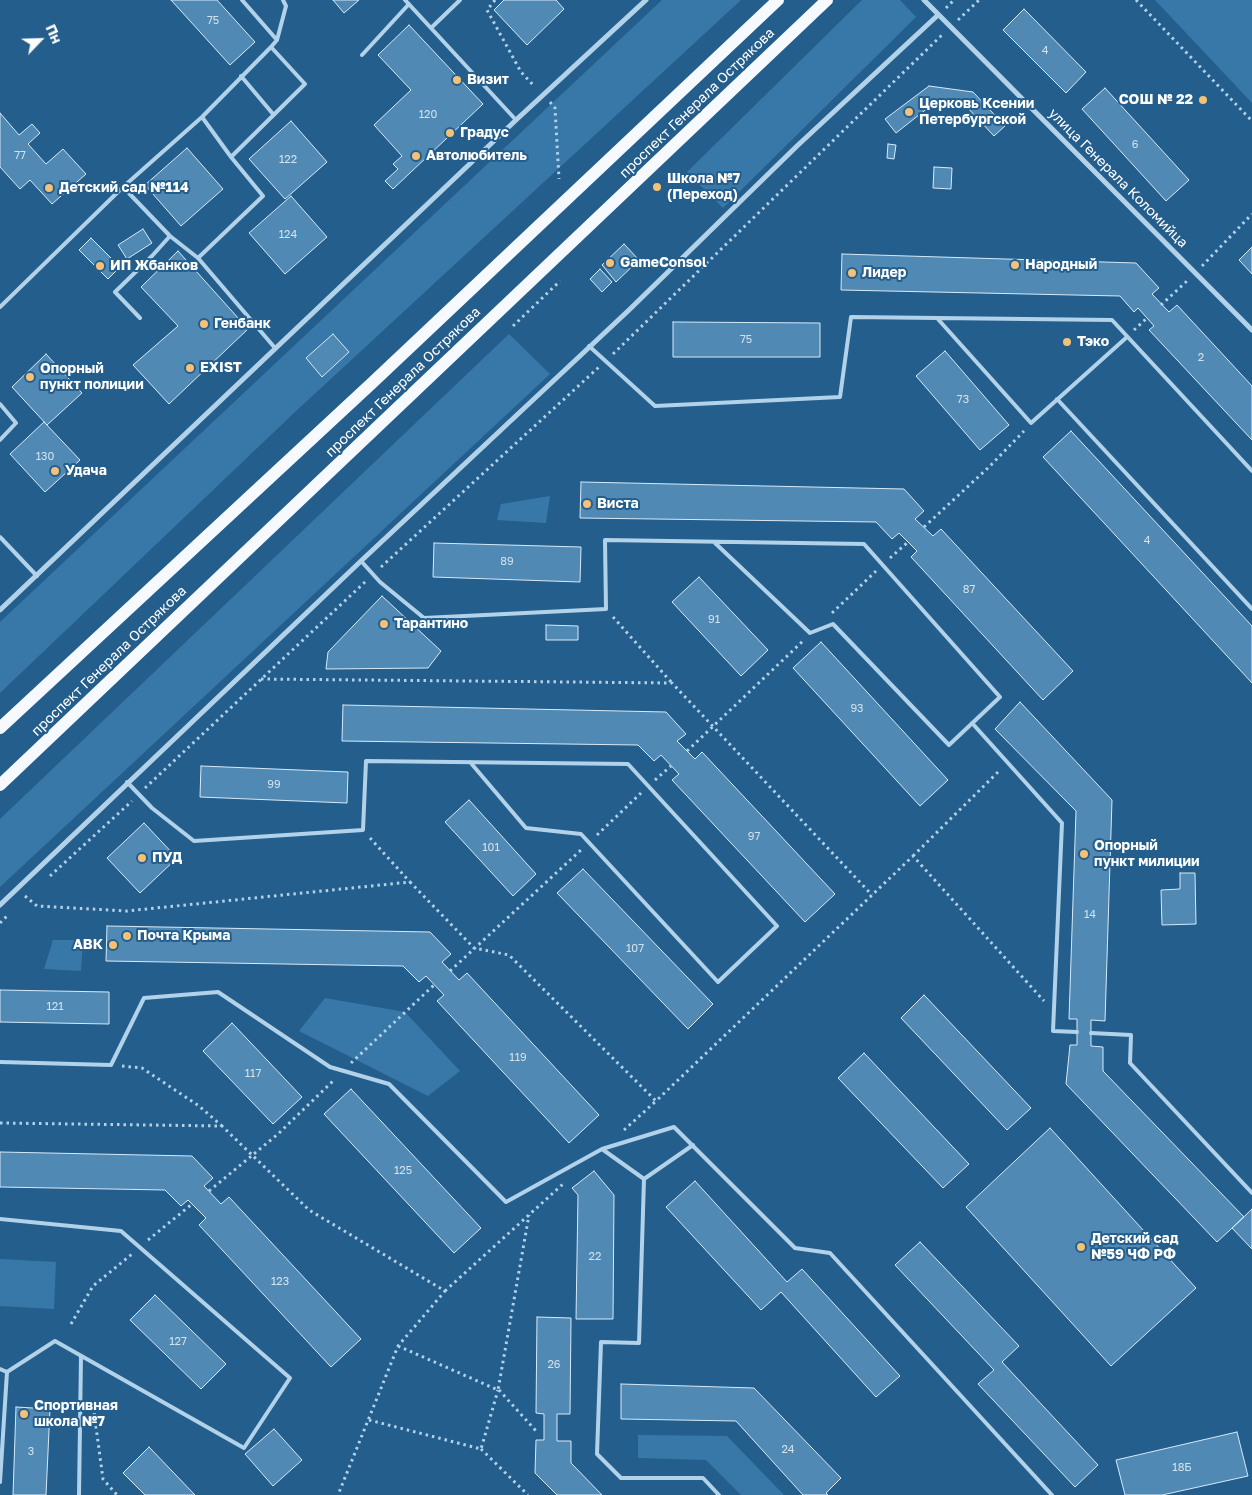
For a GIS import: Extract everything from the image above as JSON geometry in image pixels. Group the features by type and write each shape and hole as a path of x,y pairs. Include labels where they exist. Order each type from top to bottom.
{"main road":[{"name":"проспект Генерала Острякова","path":"0,728 372,383 778,0"},
{"name":"проспект Генерала Острякова","path":"0,785 827,0"}],"street":[{"path":"0,610 516,120 646,0"},
{"name":"улица Генерала Коломийца","path":"924,0 1252,330"},
{"path":"0,904 590,346 797,146 938,15"}],"lane":[{"path":"242,0 277,40"},
{"path":"0,307 123,187 202,117 271,47 277,40 286,6 283,0"},
{"path":"405,0 516,120"},
{"path":"431,28 460,0"},
{"path":"362,55 409,4"},
{"path":"231,157 305,84 271,47"},
{"path":"241,76 273,114"},
{"path":"198,258 263,196 202,117"},
{"path":"123,187 170,236 198,258 275,348"},
{"path":"140,318 115,292 170,236"},
{"path":"590,346 655,406 840,397 851,317 1112,320 1252,471"},
{"path":"937,318 1031,423 1127,337"},
{"path":"1057,399 1252,609"},
{"path":"0,404 16,423 0,440"},
{"path":"0,537 37,576"},
{"path":"361,561 380,582 424,618 606,609 605,540 864,544 1000,697 949,745 834,624 810,634 714,542"},
{"path":"972,723 1062,822 1053,1031 1077,1032"},
{"path":"127,782 152,808 194,841 363,830 366,761 470,762 628,764 777,926 718,982 581,834 526,828 470,762"},
{"path":"0,1062 111,1065 144,998 218,992 330,1067 389,1084 506,1202 602,1149 674,1127 795,1248 830,1252 1052,1495"},
{"path":"1091,1033 1131,1035 1130,1063 1252,1193"},
{"path":"644,1179 693,1146"},
{"path":"602,1149 644,1179"},
{"path":"644,1179 639,1343 601,1342 598,1454 621,1478 703,1478 719,1495"},
{"path":"0,1219 120,1231 290,1378 244,1448 55,1341 7,1372 0,1370"},
{"path":"78,1495 81,1356"},
{"path":"0,1482 7,1372"}],"path":[{"path":"495,0 486,10 521,72 555,108 560,179"},
{"path":"47,878 605,361 979,0"},
{"path":"1136,0 1252,121"},
{"path":"1162,304 1196,273 1252,214"},
{"path":"513,326 560,282"},
{"path":"1127,337 1147,318"},
{"path":"924,527 989,467 1031,423"},
{"path":"606,609 672,683 872,895"},
{"path":"260,679 672,683"},
{"path":"687,751 756,686"},
{"path":"622,1131 914,856 1008,763"},
{"path":"450,971 671,766"},
{"path":"363,830 474,948 509,955 656,1101"},
{"path":"914,856 1054,1012"},
{"path":"18,887 26,898 37,906 127,911 410,882"},
{"path":"26,898 33,891"},
{"path":"0,923 13,910"},
{"path":"209,1191 299,1114 434,985"},
{"path":"111,1065 142,1068 199,1106 309,1210 444,1291"},
{"path":"0,1123 222,1126"},
{"path":"338,1495 398,1346 444,1291 565,1182"},
{"path":"71,1324 93,1286 192,1204"},
{"path":"481,1449 498,1390 528,1215"},
{"path":"398,1346 498,1390 537,1432"},
{"path":"81,1384 94,1412 103,1479 117,1495"},
{"path":"369,1420 481,1449 528,1495"}],"shaded area":[{"path":"662,0 741,0 295,412 0,693 0,622"},
{"path":"862,0 900,0 916,17 723,208 687,172"},
{"path":"1155,0 1252,0 1252,103"},
{"path":"509,334 550,374 0,887 0,819"},
{"path":"550,496 546,523 497,520 501,504"},
{"path":"53,940 83,940 81,971 44,969"},
{"path":"325,998 405,1012 460,1071 428,1096 299,1031"},
{"path":"0,1259 56,1262 54,1309 0,1306"},
{"path":"638,1435 727,1436 784,1495 741,1495 706,1460 638,1458"}],"building":[{"path":"171,0 217,0 255,42 230,65"},
{"path":"333,0 359,0 344,13"},
{"path":"504,0 556,0 564,9 527,45 494,10"},
{"path":"1024,9 1086,72 1066,93 1003,30"},
{"path":"409,25 483,104 393,189 385,181 398,169 393,164 402,156 374,125 411,90 378,55"},
{"name":"Церковь Ксении Петербургской","path":"929,86 973,92 1005,126 994,136 964,104 938,100 896,133 885,119"},
{"path":"1105,88 1189,180 1166,201 1082,109"},
{"path":"0,113 19,135 32,124 40,133 28,144 46,164 63,149 86,174 52,204 30,180 20,189 0,167"},
{"path":"291,121 327,162 285,199 249,159"},
{"path":"888,144 896,145 894,159 887,158"},
{"path":"187,148 223,189 181,226 145,185"},
{"path":"934,167 952,168 951,189 933,188"},
{"path":"291,196 327,237 285,274 249,233"},
{"path":"143,229 152,243 127,259 118,245"},
{"path":"91,238 120,267 108,279 79,250"},
{"path":"624,244 639,260 616,282 602,265"},
{"path":"1252,247 1252,274 1239,260"},
{"path":"178,251 248,329 169,404 133,365 178,326 141,287"},
{"path":"842,254 1136,263 1159,288 1152,294 1169,312 1177,305 1252,386 1252,440 1149,330 1154,326 1138,308 1134,312 1120,296 841,290"},
{"path":"600,269 612,282 602,292 590,279"},
{"path":"673,322 820,323 820,357 673,357"},
{"path":"333,334 349,352 322,377 306,358"},
{"path":"945,351 1009,425 980,450 916,376"},
{"path":"46,354 82,393 47,425 12,387"},
{"path":"44,422 80,460 45,492 10,454"},
{"path":"1071,431 1252,626 1252,683 1043,457"},
{"path":"581,482 904,489 924,511 915,519 933,536 941,529 1073,671 1043,700 911,557 917,551 899,533 892,539 876,522 580,518"},
{"path":"434,543 581,547 580,582 433,577"},
{"path":"699,577 768,650 741,676 672,602"},
{"name":"Тарантино","path":"382,596 441,651 428,668 326,669 328,652"},
{"path":"546,625 578,626 578,640 546,640"},
{"path":"821,642 948,780 920,806 793,668"},
{"path":"1020,702 1112,800 1105,1021 1091,1020 1091,1046 1103,1047 1103,1071 1244,1217 1217,1242 1066,1084 1070,1045 1077,1045 1077,1019 1069,1019 1076,811 995,729"},
{"path":"343,705 666,712 686,734 677,741 695,759 702,752 835,894 805,922 672,780 679,774 661,755 654,761 638,745 342,741"},
{"path":"201,766 348,772 347,803 200,797"},
{"path":"469,800 536,874 513,896 445,822"},
{"name":"ПУД","path":"144,823 177,858 140,893 107,858"},
{"path":"583,869 713,1004 688,1029 557,893"},
{"path":"1180,873 1195,873 1196,924 1162,925 1161,890 1180,889"},
{"path":"107,926 430,932 451,954 442,962 459,980 467,973 599,1115 569,1143 437,1001 444,995 426,976 419,982 403,966 106,961"},
{"path":"0,990 109,992 109,1024 0,1022"},
{"path":"924,995 1031,1108 1007,1130 901,1018"},
{"path":"232,1023 302,1097 273,1124 203,1051"},
{"path":"864,1053 969,1164 943,1188 838,1078"},
{"path":"351,1089 481,1228 454,1253 324,1114"},
{"path":"1050,1128 1196,1288 1111,1366 966,1207"},
{"path":"0,1152 192,1156 213,1178 204,1186 221,1204 229,1197 361,1339 331,1367 199,1225 206,1218 188,1200 181,1206 165,1190 0,1187"},
{"path":"594,1171 614,1195 613,1319 576,1319 578,1195 572,1188"},
{"path":"695,1181 787,1282 802,1269 900,1376 876,1397 781,1292 761,1310 666,1207"},
{"path":"1252,1209 1252,1249 1232,1228"},
{"path":"920,1242 1019,1346 1002,1362 1098,1465 1075,1487 978,1384 994,1370 895,1265"},
{"path":"155,1295 226,1364 201,1389 130,1320"},
{"path":"537,1317 571,1318 570,1414 557,1414 557,1441 571,1441 571,1463 602,1495 557,1495 535,1473 536,1440 544,1440 544,1414 536,1413"},
{"path":"621,1384 754,1388 841,1478 826,1493 828,1495 803,1495 736,1421 621,1419"},
{"path":"16,1407 50,1409 46,1495 13,1495"},
{"path":"274,1429 302,1460 273,1486 245,1454"},
{"path":"1237,1432 1248,1476 1162,1495 1125,1495 1116,1460"},
{"path":"149,1447 195,1495 145,1495 123,1473"}],"place":[{"name":"Визит","path":"457,80"},
{"name":"СОШ № 22","path":"1203,100"},
{"name":"Церковь Ксении Петербургской","path":"909,112"},
{"name":"Градус","path":"450,133"},
{"name":"Автолюбитель","path":"416,156"},
{"name":"Школа №7 (Переход)","path":"657,187"},
{"name":"Детский сад №114","path":"49,188"},
{"name":"GameConsol","path":"610,263"},
{"name":"Народный","path":"1015,265"},
{"name":"ИП Жбанков","path":"100,266"},
{"name":"Лидер","path":"852,273"},
{"name":"Генбанк","path":"204,324"},
{"name":"Тэко","path":"1067,342"},
{"name":"EXIST","path":"190,368"},
{"name":"Опорный пункт полиции","path":"30,377"},
{"name":"Удача","path":"55,471"},
{"name":"Виста","path":"587,504"},
{"name":"Тарантино","path":"384,624"},
{"name":"Опорный пункт милиции","path":"1084,854"},
{"name":"ПУД","path":"142,858"},
{"name":"Почта Крыма","path":"127,936"},
{"name":"АВК","path":"113,945"},
{"name":"Детский сад №59 ЧФ РФ","path":"1081,1247"},
{"name":"Спортивная школа №7","path":"24,1414"}]}
